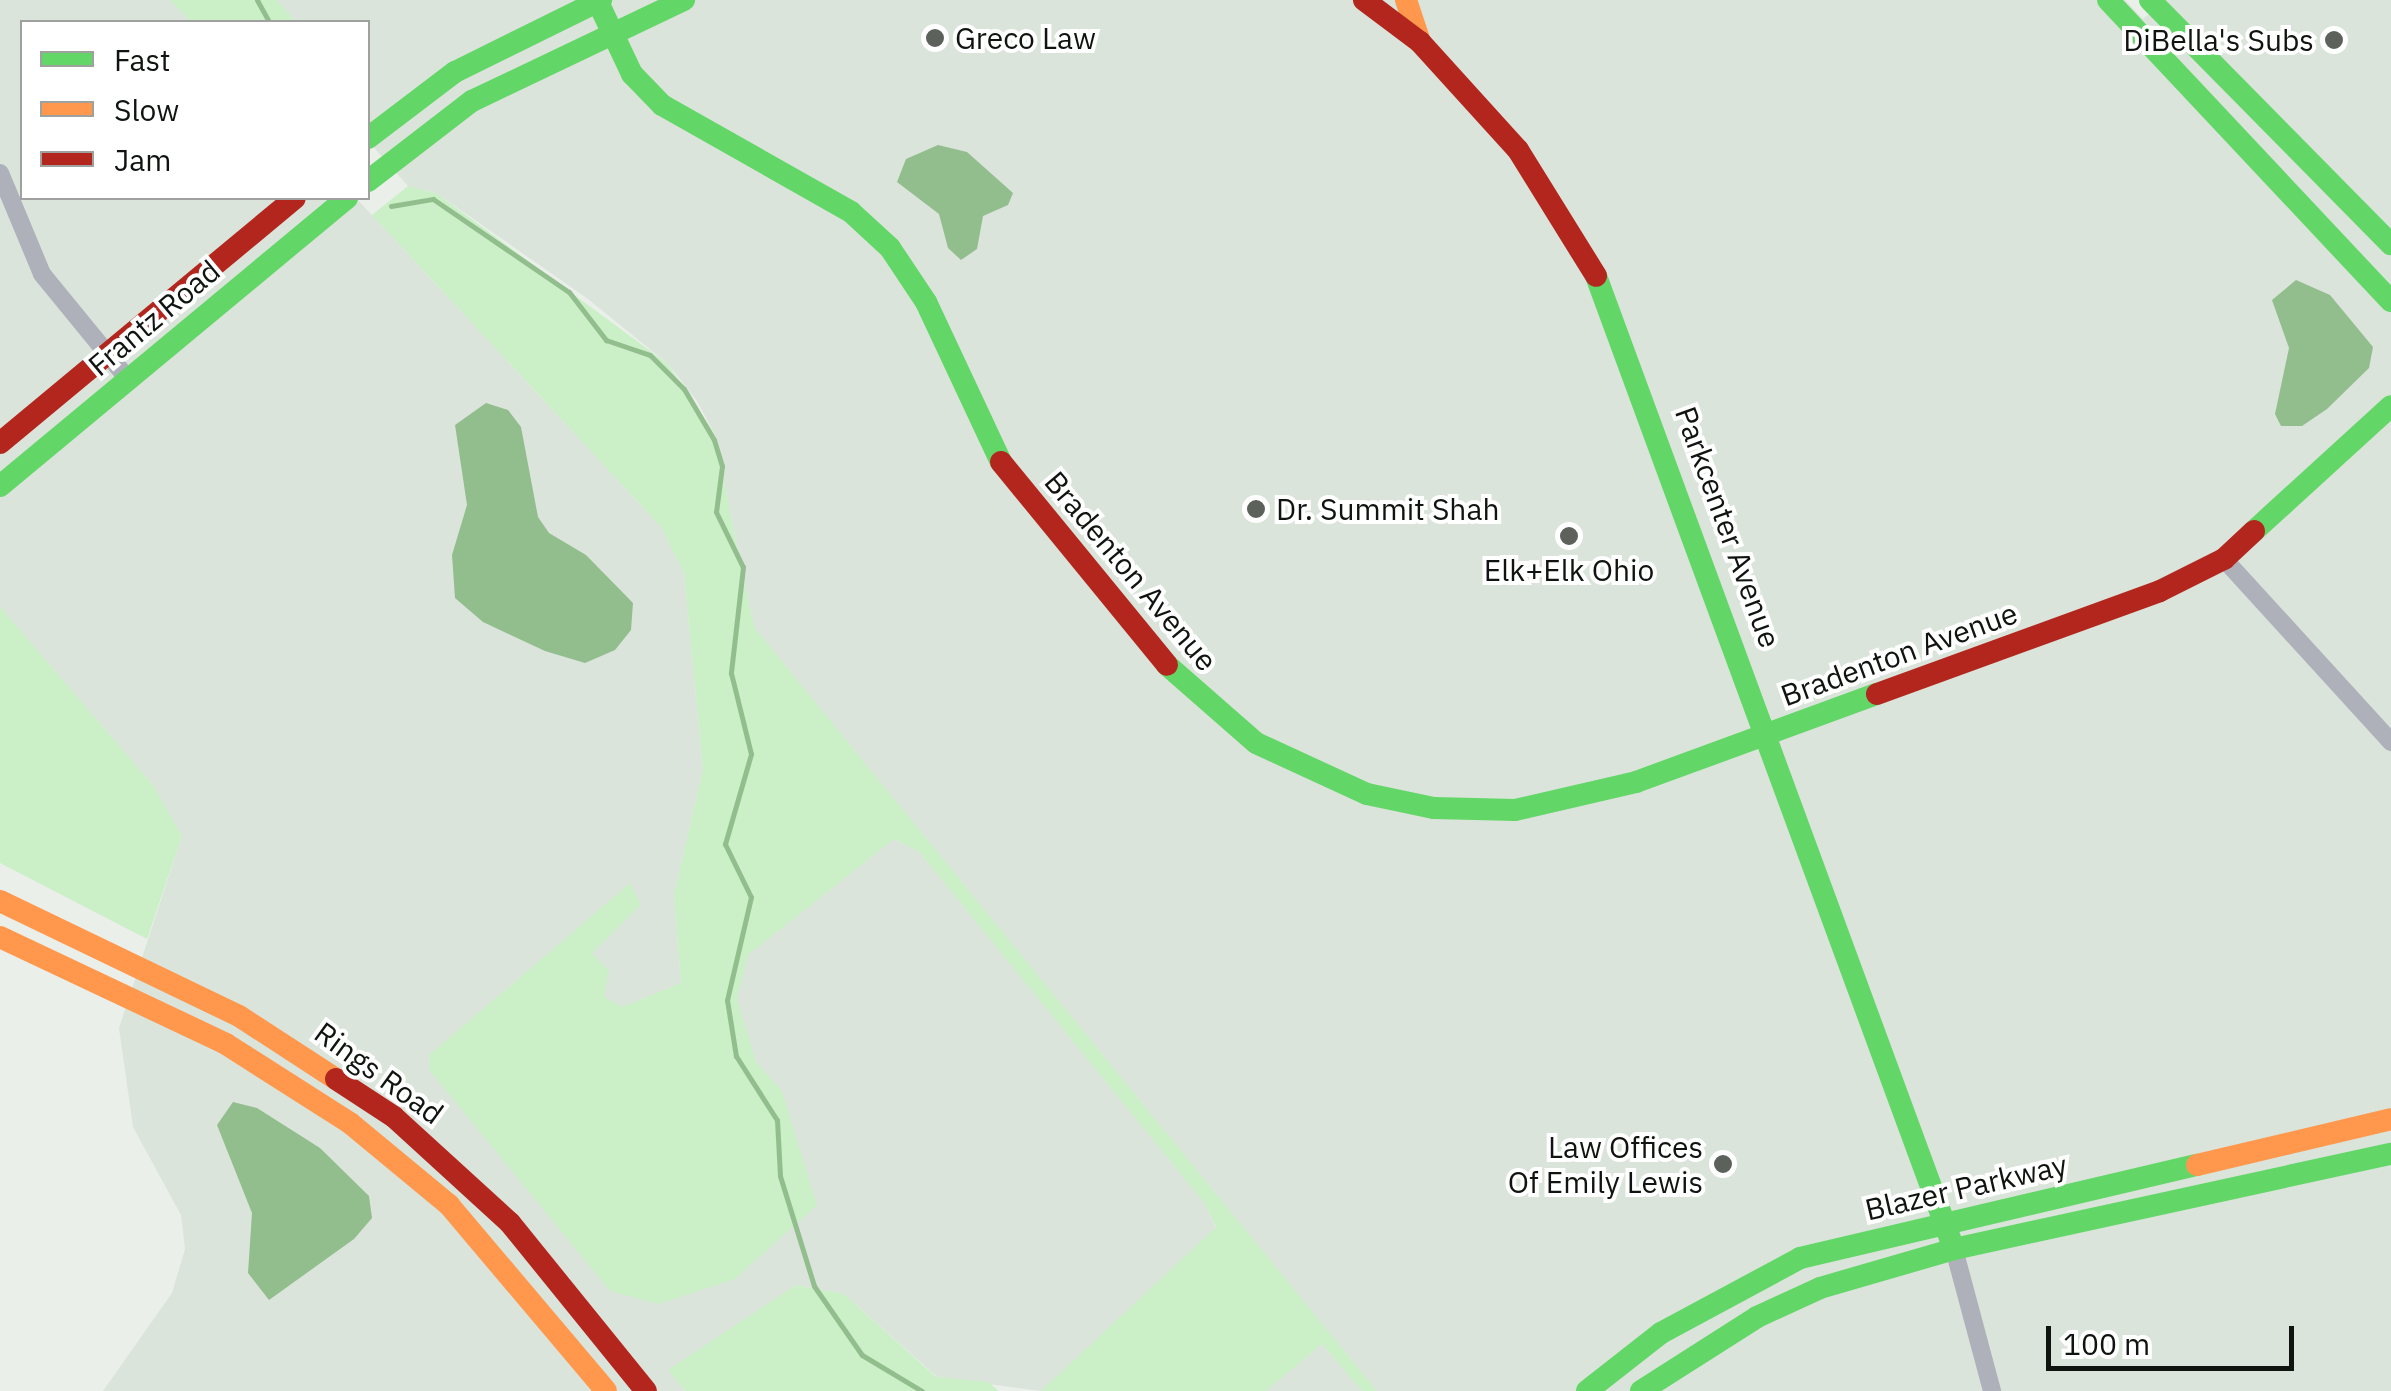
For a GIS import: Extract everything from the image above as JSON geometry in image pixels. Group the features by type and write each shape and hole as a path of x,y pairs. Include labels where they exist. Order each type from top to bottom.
{"street":[{"path":"370,179 472,101 684,0"},
{"name":"Parkcenter Avenue","path":"1364,0 1420,42 1527,162 1592,267 1770,732 1954,1249"},
{"name":"Parkcenter Avenue","path":"1406,0 1420,42"},
{"path":"2108,0 2391,301"},
{"path":"2150,0 2391,244"},
{"path":"370,136 455,72 598,1"},
{"name":"Bradenton Avenue","path":"598,1 638,84 662,105 850,212 890,248 926,302 992,451 1172,671 1256,743 1367,794 1434,808 1514,810 1636,782 2160,592 2224,558 2391,406"},
{"path":"0,173 42,274 128,379"},
{"name":"Frantz Road","path":"0,442 293,200"},
{"name":"Frantz Road","path":"0,486 345,200"},
{"path":"2224,558 2391,742"},
{"name":"Rings Road","path":"0,901 238,1016 394,1117 510,1223 646,1391"},
{"name":"Rings Road","path":"0,936 226,1044 350,1123 450,1206 606,1391"},
{"name":"Blazer Parkway","path":"1586,1391 1735,1287 1800,1258 1944,1220 2391,1119"},
{"name":"Blazer Parkway","path":"1641,1391 1791,1300 1954,1249 2391,1154"},
{"path":"1954,1249 1992,1391"}],"shaded area":[{"path":"0,0 170,0 189,20 20,20 20,200 358,200 661,527 684,573 703,769 674,895 681,983 622,1007 603,996 591,953 641,905 629,884 429,1055 430,1071 782,1091 756,1062 736,999 748,955 894,839 919,852 1205,1204 1216,1228 1041,1391 937,1377 844,1294 796,1285 669,1371 685,1391 103,1391 172,1293 185,1249 181,1215 133,1127 119,1028 182,836 153,785 0,607"},
{"path":"170,0 277,0 294,20 189,20"},
{"path":"277,0 2125,0 2143,19 2165,0 2391,0 2391,1391 1377,1391 754,627 714,433 697,401 668,364 588,299 436,193 408,186 370,143 370,20 294,20"},
{"path":"938,145 967,152 1013,193 1008,205 983,216 977,249 961,260 948,248 939,214 897,182 906,159"},
{"path":"408,186 436,193 668,364 714,433 754,627 1377,1391 1362,1391 1322,1344 1266,1391 1041,1391 1216,1227 1205,1204 919,852 894,839 748,955 737,999 756,1062 782,1091 817,1205 735,1279 659,1304 610,1291 430,1071 429,1055 630,883 641,905 592,953 609,971 604,996 622,1007 681,983 674,895 703,769 684,573 661,527 372,215"},
{"path":"2296,280 2330,295 2373,347 2369,368 2327,409 2302,426 2281,426 2275,414 2289,348 2272,300"},
{"path":"486,403 508,410 521,427 538,517 549,533 586,555 633,603 631,630 615,650 585,663 545,651 483,622 455,598 452,555 467,505 455,425"},
{"path":"0,607 153,785 182,836 147,939 0,863"},
{"path":"233,1102 257,1108 320,1148 369,1196 372,1218 354,1239 269,1300 248,1273 252,1213 217,1125"},
{"path":"796,1285 844,1294 936,1377 988,1382 999,1391 685,1391 668,1370"},
{"path":"1322,1344 1362,1391 1266,1391"}],"waterway":[{"path":"257,0 268,20"},
{"path":"391,206 433,199 569,292 606,340 650,355 684,389 714,440 722,466 716,512 743,567 731,673 751,754 725,844 751,897 727,1000 736,1056 777,1120 780,1176 814,1286 862,1355 922,1391"}],"traffic: fast":[{"path":"597,0 632,74 662,105 851,212 890,248 926,302 1001,462"},
{"path":"370,136 455,72 601,0"},
{"path":"370,179 472,101 684,0"},
{"path":"2108,0 2391,301"},
{"path":"2150,0 2391,244"},
{"path":"0,486 345,200"},
{"path":"1596,276 1954,1249"},
{"path":"2254,531 2391,406"},
{"path":"1167,665 1256,743 1367,794 1434,808 1515,810 1636,782 1877,694"},
{"path":"1641,1391 1757,1317 1820,1288 1954,1249 2391,1154"},
{"path":"1587,1391 1661,1333 1800,1258 2197,1165"}],"traffic: slow":[{"path":"1406,0 1420,42"},
{"path":"0,901 239,1016 336,1079"},
{"path":"0,937 226,1044 350,1123 449,1205 606,1391"},
{"path":"2197,1165 2391,1119"}],"traffic: jam":[{"path":"1364,0 1420,42 1518,150 1596,276"},
{"path":"0,443 293,200"},
{"path":"1001,462 1167,665"},
{"path":"1877,694 2160,591 2224,559 2254,531"},
{"path":"336,1079 394,1117 510,1223 646,1391"}],"place":[{"name":"Greco Law","path":"935,38"},
{"name":"DiBella's Subs","path":"2334,40"},
{"name":"Dr. Summit Shah","path":"1256,509"},
{"name":"Elk+Elk Ohio","path":"1569,536"},
{"name":"Law Offices Of Emily Lewis","path":"1723,1164"}]}
